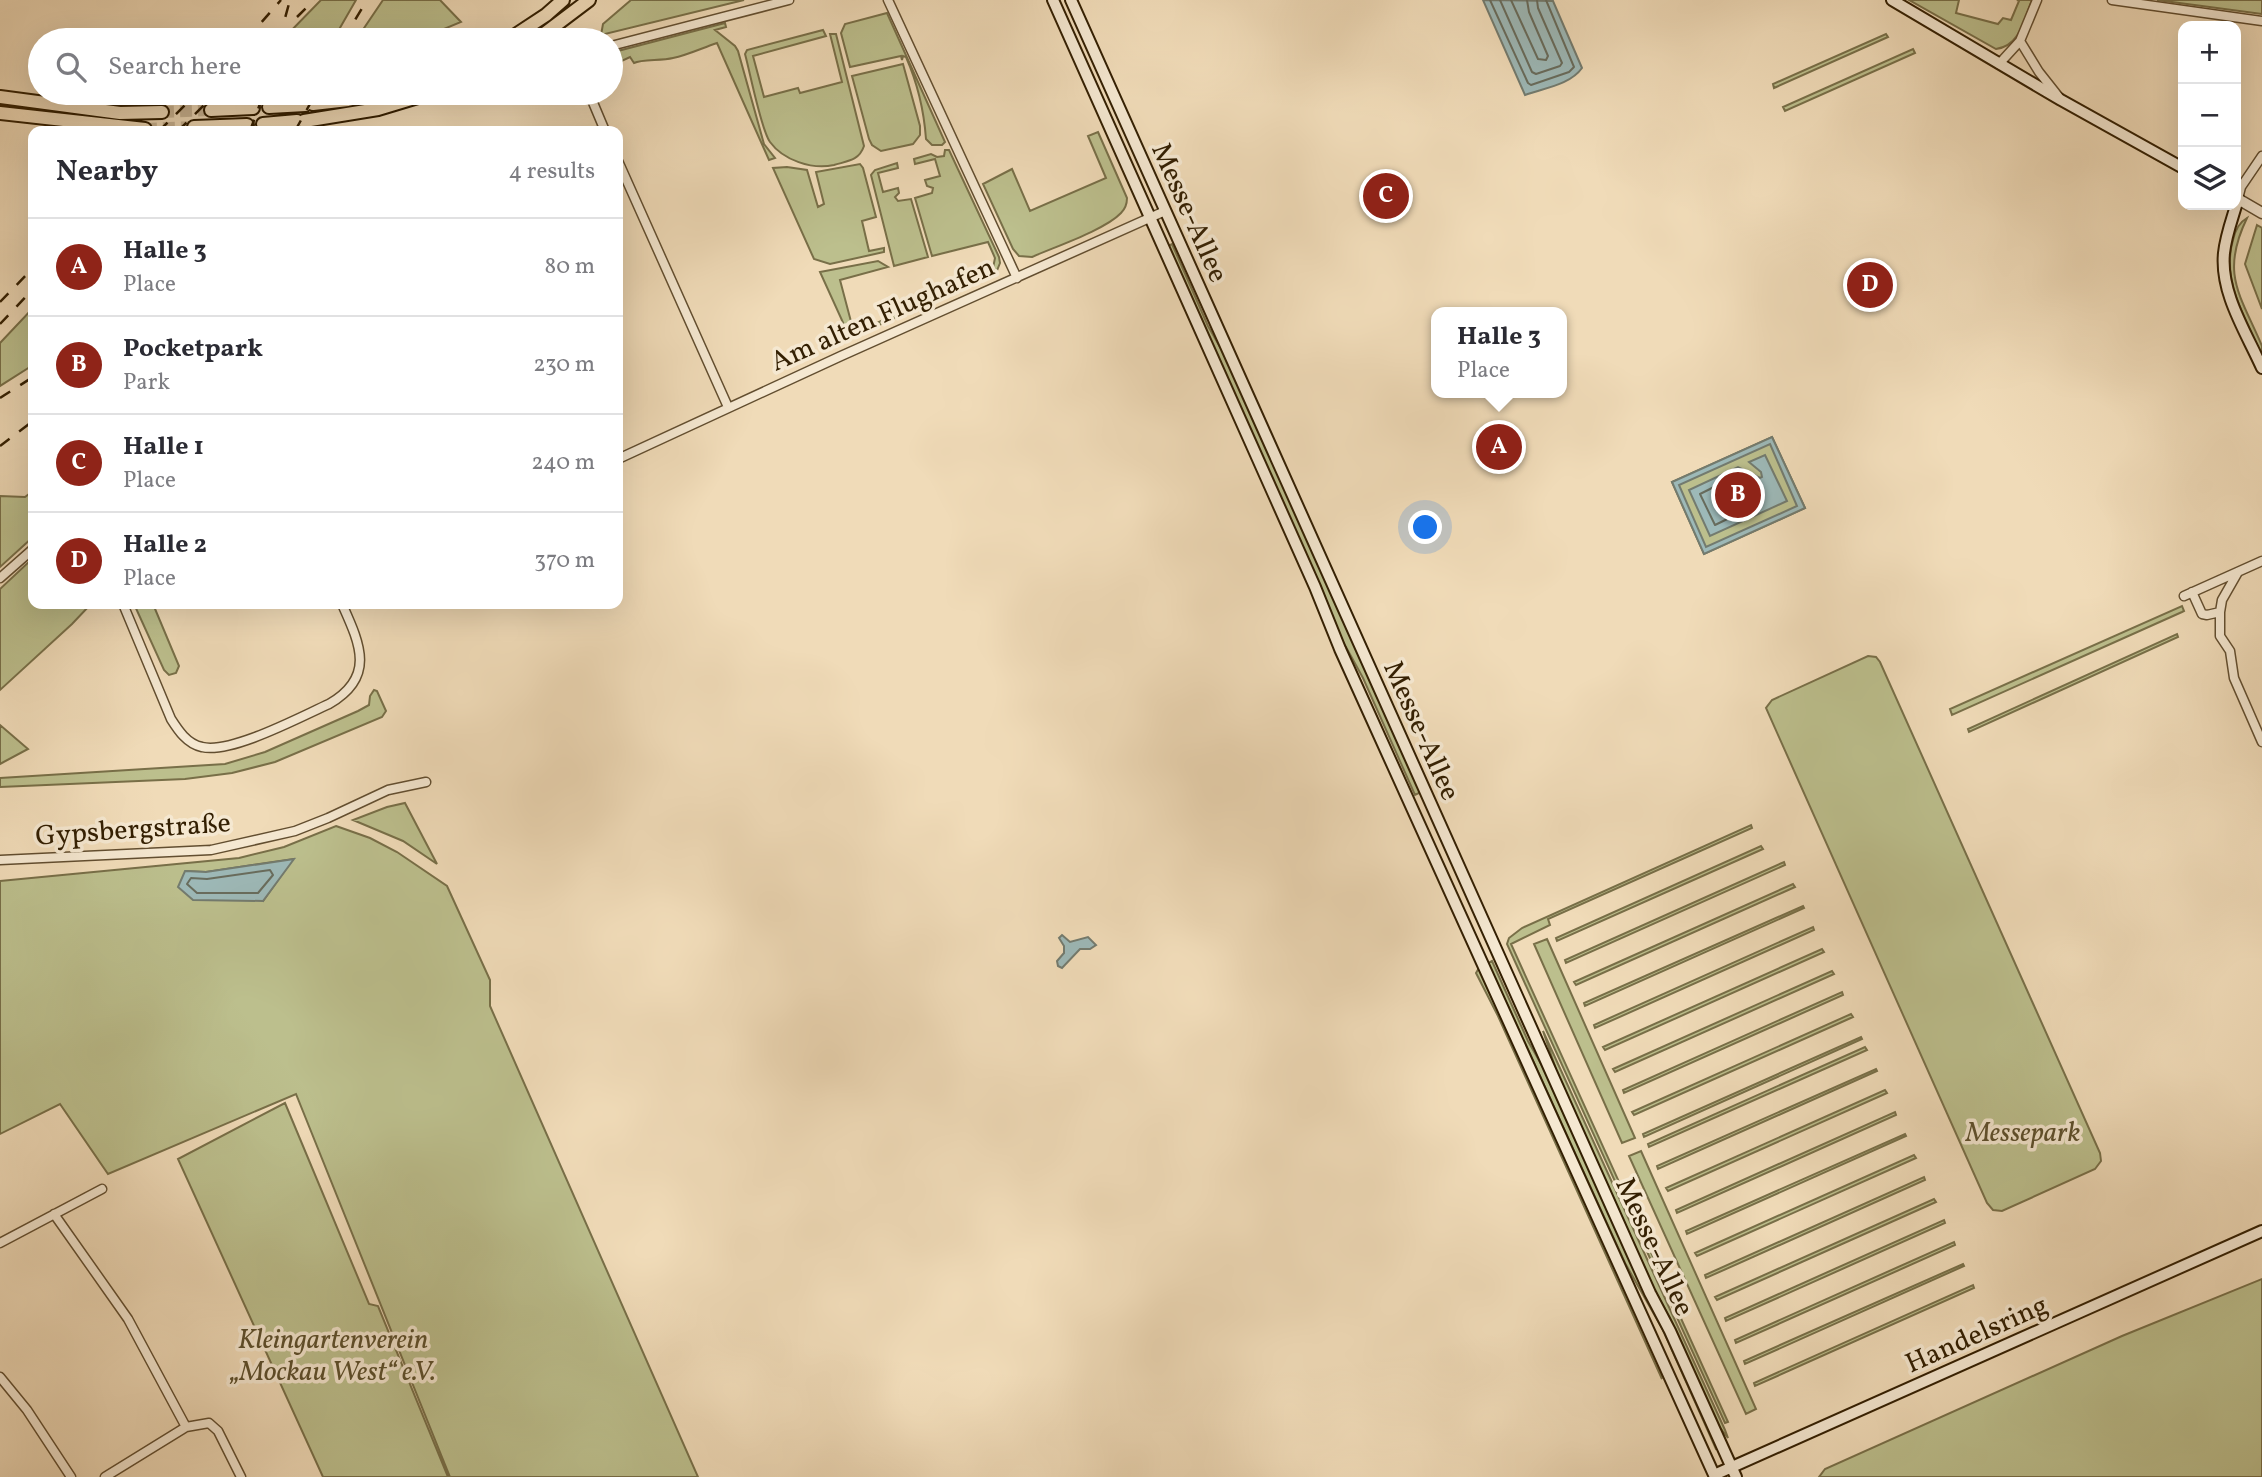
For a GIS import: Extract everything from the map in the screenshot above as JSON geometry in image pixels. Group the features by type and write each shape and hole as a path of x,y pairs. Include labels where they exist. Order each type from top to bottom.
{"highway":[{"path":"526,28 564,0"},
{"path":"552,28 589,0"},
{"path":"0,97 28,101"},
{"path":"60,105 120,113 162,112"},
{"path":"269,107 296,105"},
{"path":"263,124 300,121 391,105"},
{"path":"211,110 253,108"},
{"path":"0,113 118,126"},
{"path":"220,126 247,125"}],"main road":[{"name":"Messe-Allee","path":"1053,0 1460,916 1506,1012 1713,1476"},
{"name":"Messe-Allee","path":"1071,0 1639,1268 1734,1472"},
{"path":"1892,0 2178,165"},
{"path":"2234,210 2226,240 2223,268 2225,284 2262,368"},
{"name":"Handelsring","path":"1713,1476 1734,1472 1802,1437 2262,1231"}],"street":[{"path":"623,43 789,0"},
{"path":"888,0 1017,278"},
{"path":"1999,64 2021,41 2037,0"},
{"path":"2112,0 2262,21"},
{"path":"2021,41 2039,72 2061,100"},
{"path":"594,105 603,126"},
{"path":"2241,187 2262,156"},
{"path":"623,172 728,408"},
{"path":"2241,201 2262,213"},
{"name":"Am alten Flughafen","path":"623,457 1166,211"},
{"path":"0,578 28,553"},
{"path":"2220,612 2202,614 2188,594 2262,562"},
{"path":"2238,572 2222,600 2220,636 2230,651 2234,678 2262,742"},
{"path":"125,609 171,719 180,733 199,747 211,748 241,742 329,704 352,686 361,663 360,650 344,609"},
{"path":"2230,651 2239,648"},
{"name":"Gypsbergstraße","path":"0,860 211,850 295,831 388,790 426,782"},
{"path":"0,1242 103,1189"},
{"path":"54,1214 128,1319 186,1427"},
{"path":"0,1377 27,1410 71,1477"},
{"path":"105,1477 186,1427 209,1423 218,1431 242,1477"}],"green space":[{"path":"321,0 356,0 340,28 294,28"},
{"path":"383,0 440,0 461,22 446,28 364,28"},
{"path":"631,0 744,0 623,30 602,28 603,24"},
{"path":"1909,0 1959,0 1956,13 1998,24 2003,18 2011,20 2019,1 2017,0 2032,0 2016,37 2011,43 1996,49"},
{"path":"2157,0 2262,0 2262,14"},
{"path":"887,13 945,142 942,145 932,145 926,139 919,97 906,57 903,56 902,60 901,56 850,67 841,33 845,24"},
{"path":"725,23 726,27 715,30 738,51 764,144 775,158 769,160 717,43 673,58 634,63 630,57 623,60 623,50"},
{"path":"823,30 826,36 753,56 764,97 798,88 800,93 842,82 830,34 836,34 864,146 852,160 817,166 790,159 770,142 759,114 745,54 747,50"},
{"path":"1886,34 1888,37 1774,88 1773,84"},
{"path":"1913,49 1915,53 1785,111 1783,107"},
{"path":"903,64 920,135 913,144 881,151 872,145 869,139 852,76"},
{"path":"1098,132 1127,198 1124,210 1103,226 1079,238 1032,257 1019,256 1013,249 983,184 1012,169 1030,211 1106,178 1088,136"},
{"path":"945,150 949,150 999,257 996,273 850,338 820,272 878,261 888,267 840,280 854,333 857,327 877,323 993,268 995,258 988,242 932,256 915,198 932,193 933,188 927,186 925,180 940,176 935,159 915,164 914,159 931,154 944,156"},
{"path":"897,163 898,168 878,173 883,192 898,188 899,193 895,197 898,201 911,199 928,257 894,266 871,175 875,170"},
{"path":"860,164 876,217 862,221 869,251 884,248 884,252 830,264 814,259 773,168 807,170 818,207 824,204 816,172"},
{"path":"2247,218 2239,237 2234,269 2240,297 2262,346 2262,356 2237,300 2230,270 2235,233"},
{"path":"2257,225 2262,228 2262,309 2245,264"},
{"path":"1172,244 1208,326 1228,361 1421,792 1415,795 1363,678 1341,638 1168,246"},
{"path":"28,313 28,368 0,386 0,343"},
{"path":"1772,437 1805,508 1704,554 1672,482"},
{"path":"28,495 28,542 0,567 0,496 25,497"},
{"path":"28,563 28,609 86,609 0,690 0,589"},
{"path":"2182,606 2182,612 1952,715 1950,709"},
{"path":"136,609 155,609 179,666 176,673 169,675 164,670"},
{"path":"2177,634 2178,637 1969,732 1968,729"},
{"name":"Messepark","path":"1868,656 1876,657 1880,662 2100,1153 2101,1161 2095,1169 2002,1211 1993,1210 1987,1203 1766,708 1772,700"},
{"path":"374,690 377,691 386,711 382,717 275,762 232,773 185,779 0,787 0,778 225,764 265,752 358,711 369,705"},
{"path":"0,725 28,749 0,764"},
{"path":"405,803 437,864 403,841 353,820"},
{"path":"1751,825 1752,828 1548,919 1550,925 1511,944 1728,1422 1725,1423 1507,944 1509,938 1522,928"},
{"path":"336,826 370,838 397,852 447,886 490,980 490,1006 698,1477 450,1477 296,1094 108,1174 60,1104 0,1134 0,881 239,858 284,847","holes":["293,859 263,901 185,871 206,872"]},
{"path":"1761,846 1763,849 1557,941 1556,938"},
{"path":"1784,862 1785,865 1566,963 1565,960"},
{"path":"1793,884 1795,887 1576,985 1574,982"},
{"path":"1803,906 1804,908 1585,1006 1584,1003"},
{"path":"1813,927 1814,930 1595,1028 1594,1025"},
{"path":"1547,939 1635,1138 1622,1143 1534,944"},
{"path":"1822,949 1824,952 1605,1050 1603,1047"},
{"path":"1492,961 1528,1041 1549,1078 1719,1448 1716,1449 1663,1330 1625,1263 1487,964"},
{"path":"1479,968 1655,1354 1662,1379 1476,973"},
{"path":"1832,971 1834,974 1615,1072 1613,1069"},
{"path":"1842,992 1843,995 1624,1093 1623,1090"},
{"path":"1851,1014 1853,1017 1634,1115 1632,1112"},
{"path":"1543,1031 1728,1438 1718,1425 1655,1291 1559,1078"},
{"path":"1861,1037 1862,1039 1644,1137 1643,1134"},
{"path":"1865,1047 1867,1050 1649,1147 1648,1144"},
{"path":"1876,1069 1877,1071 1658,1169 1657,1166"},
{"path":"1885,1090 1887,1093 1668,1191 1666,1188"},
{"name":"Kleingartenverein „Mockau West“ e.V.","path":"285,1103 369,1304 378,1306 448,1477 323,1477 178,1159"},
{"path":"1895,1112 1896,1115 1677,1213 1676,1210"},
{"path":"1905,1134 1906,1136 1687,1234 1686,1231"},
{"path":"1641,1151 1756,1409 1746,1414 1629,1156"},
{"path":"1914,1155 1916,1158 1697,1256 1695,1253"},
{"path":"1924,1177 1925,1180 1706,1278 1705,1275"},
{"path":"1934,1199 1936,1202 1717,1300 1715,1297"},
{"path":"1944,1220 1945,1223 1726,1321 1725,1318"},
{"path":"1954,1242 1955,1245 1736,1343 1735,1340"},
{"path":"1963,1264 1964,1266 1745,1364 1744,1361"},
{"path":"2262,1279 2262,1477 1819,1477 1825,1469 2122,1336"},
{"path":"1973,1285 1974,1288 1755,1386 1754,1383"}],"water":[{"path":"1483,0 1553,1 1582,68 1564,82 1525,95"},
{"path":"1772,437 1805,508 1704,554 1672,482","holes":["1770,444 1797,506 1706,547 1679,485"]},
{"path":"1765,455 1787,501 1710,536 1689,490 1738,467 1760,478 1761,472 1749,462"},
{"path":"294,859 263,901 193,900 178,887 185,871 206,872"},
{"path":"1062,935 1070,942 1088,937 1096,945 1090,949 1080,949 1062,968 1057,961 1064,953 1064,946 1059,938"}],"tunnel":[{"path":"162,112 211,110"}],"railway":[{"path":"256,28 281,0"},
{"path":"282,28 290,0"},
{"path":"297,17 314,0"},
{"path":"350,28 367,0"},
{"path":"164,126 185,105"},
{"path":"183,126 204,105"},
{"path":"252,126 260,105"},
{"path":"298,126 309,105"},
{"path":"0,302 28,273"},
{"path":"0,324 28,294"},
{"path":"0,398 28,380"},
{"path":"0,446 28,425"}],"place":[{"name":"Halle 1","path":"1386,196"},
{"name":"Halle 2","path":"1870,285"},
{"name":"Halle 3","path":"1499,447"},
{"name":"Pocketpark","path":"1738,495"}]}
